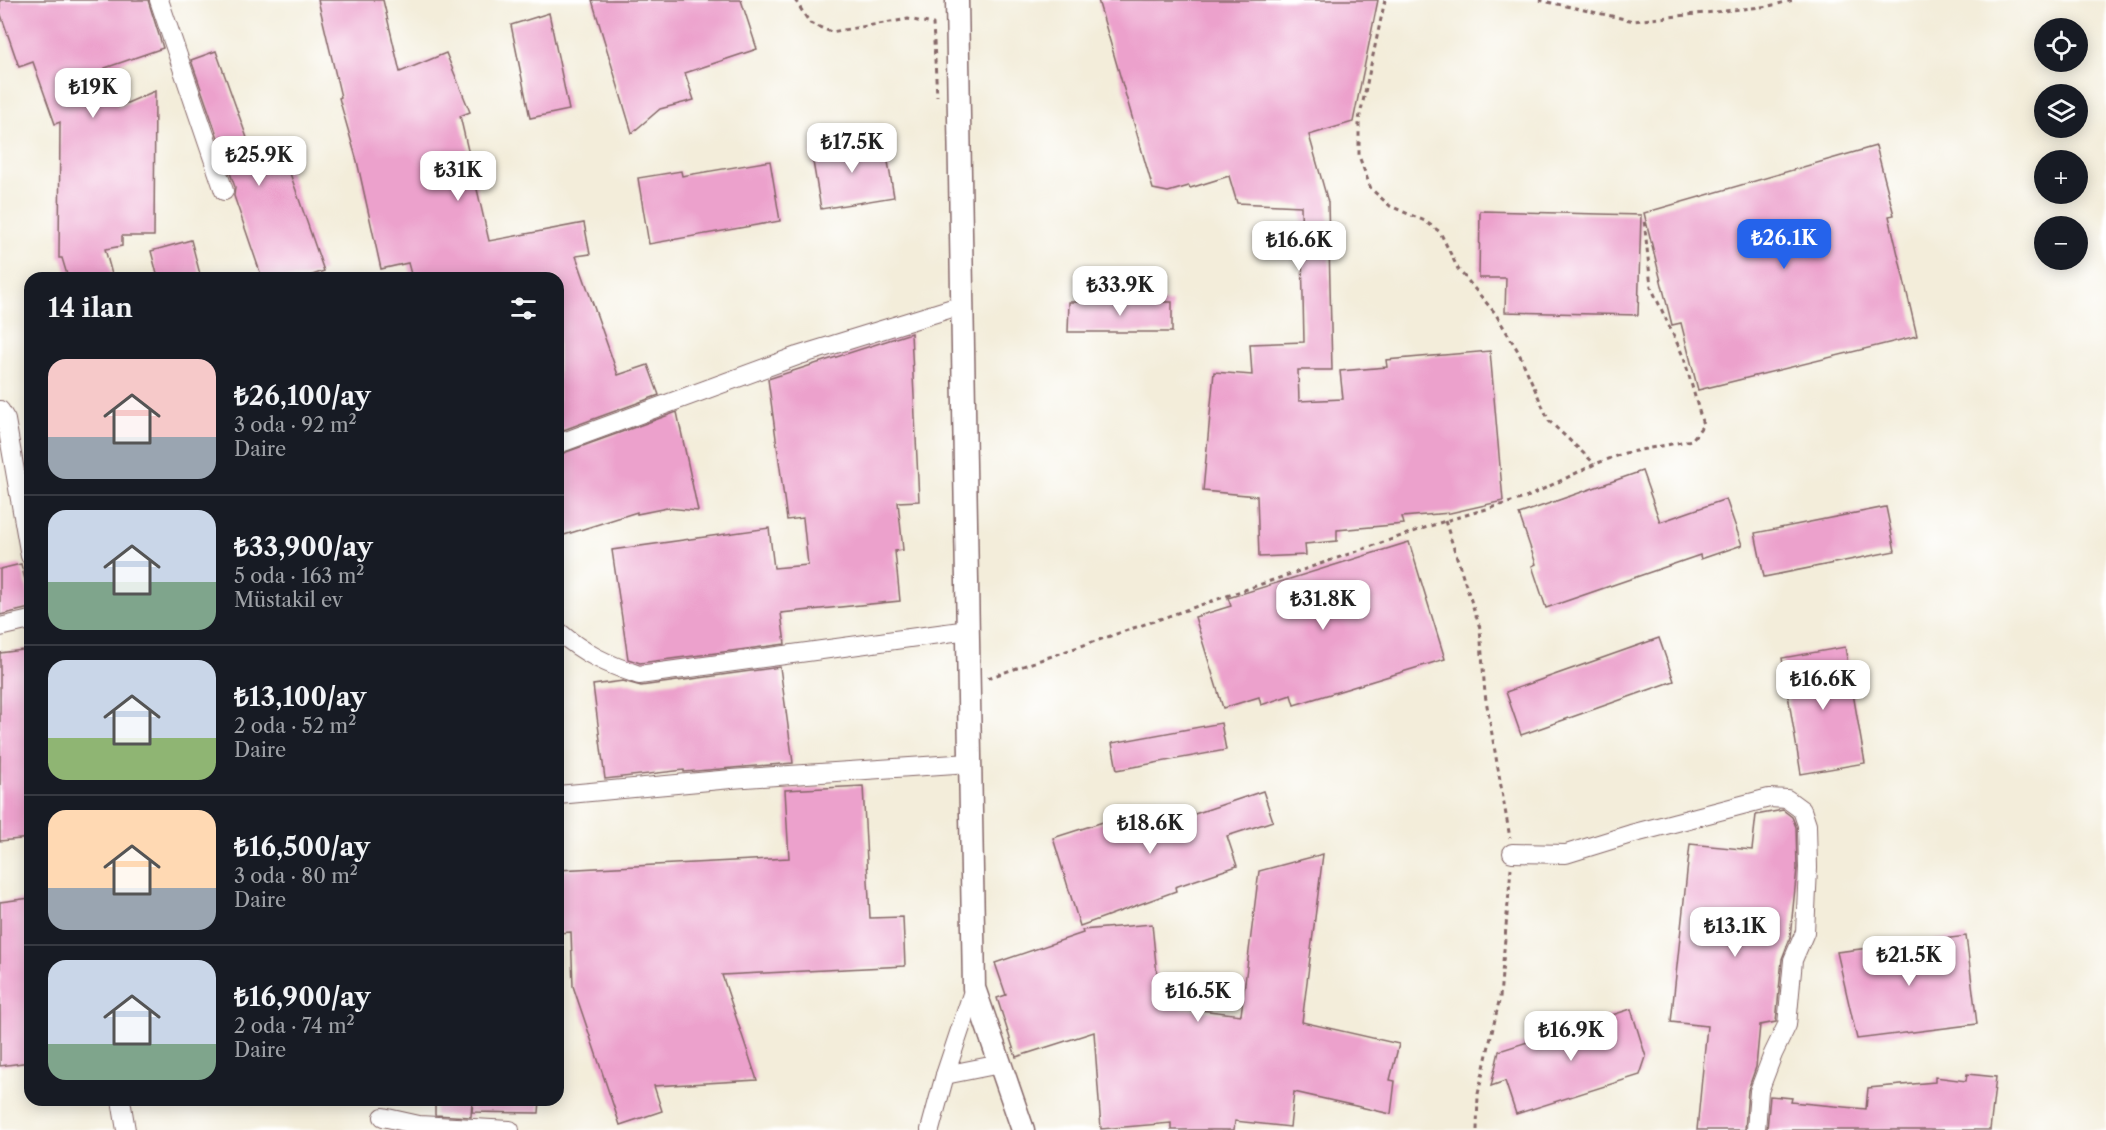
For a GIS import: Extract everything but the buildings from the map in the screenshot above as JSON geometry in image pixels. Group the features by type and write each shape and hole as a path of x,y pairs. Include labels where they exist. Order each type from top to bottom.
{"street":[{"path":"159,0 224,191"},
{"path":"957,0 974,988 1023,1130"},
{"path":"564,442 797,356 962,304"},
{"path":"0,410 6,420 24,522"},
{"path":"0,627 24,621"},
{"path":"564,636 576,647 613,666 639,675 968,630"},
{"path":"564,794 731,779 970,763"},
{"path":"1512,853 1566,854 1631,834 1769,798 1787,799 1802,810 1807,825 1808,868 1805,932 1793,960 1786,1025 1759,1091 1756,1130"},
{"path":"930,1130 945,1075 974,988"},
{"path":"945,1075 1000,1064"},
{"path":"122,1106 126,1130"},
{"path":"383,1117 419,1125 510,1130"}],"path":[{"path":"795,0 810,23 831,32 908,19 933,24 938,98"},
{"path":"1385,0 1359,120 1359,156 1371,189 1390,206 1425,221 1440,232 1458,269 1495,313 1518,351 1549,421 1595,464"},
{"path":"1539,0 1634,21 1769,6 1794,0"},
{"path":"969,684 1445,521 1525,498 1595,464 1625,453 1692,440 1703,425 1683,358 1651,287 1644,219"},
{"path":"1445,521 1480,628 1485,694 1512,853 1500,997 1478,1094 1477,1130"}]}
